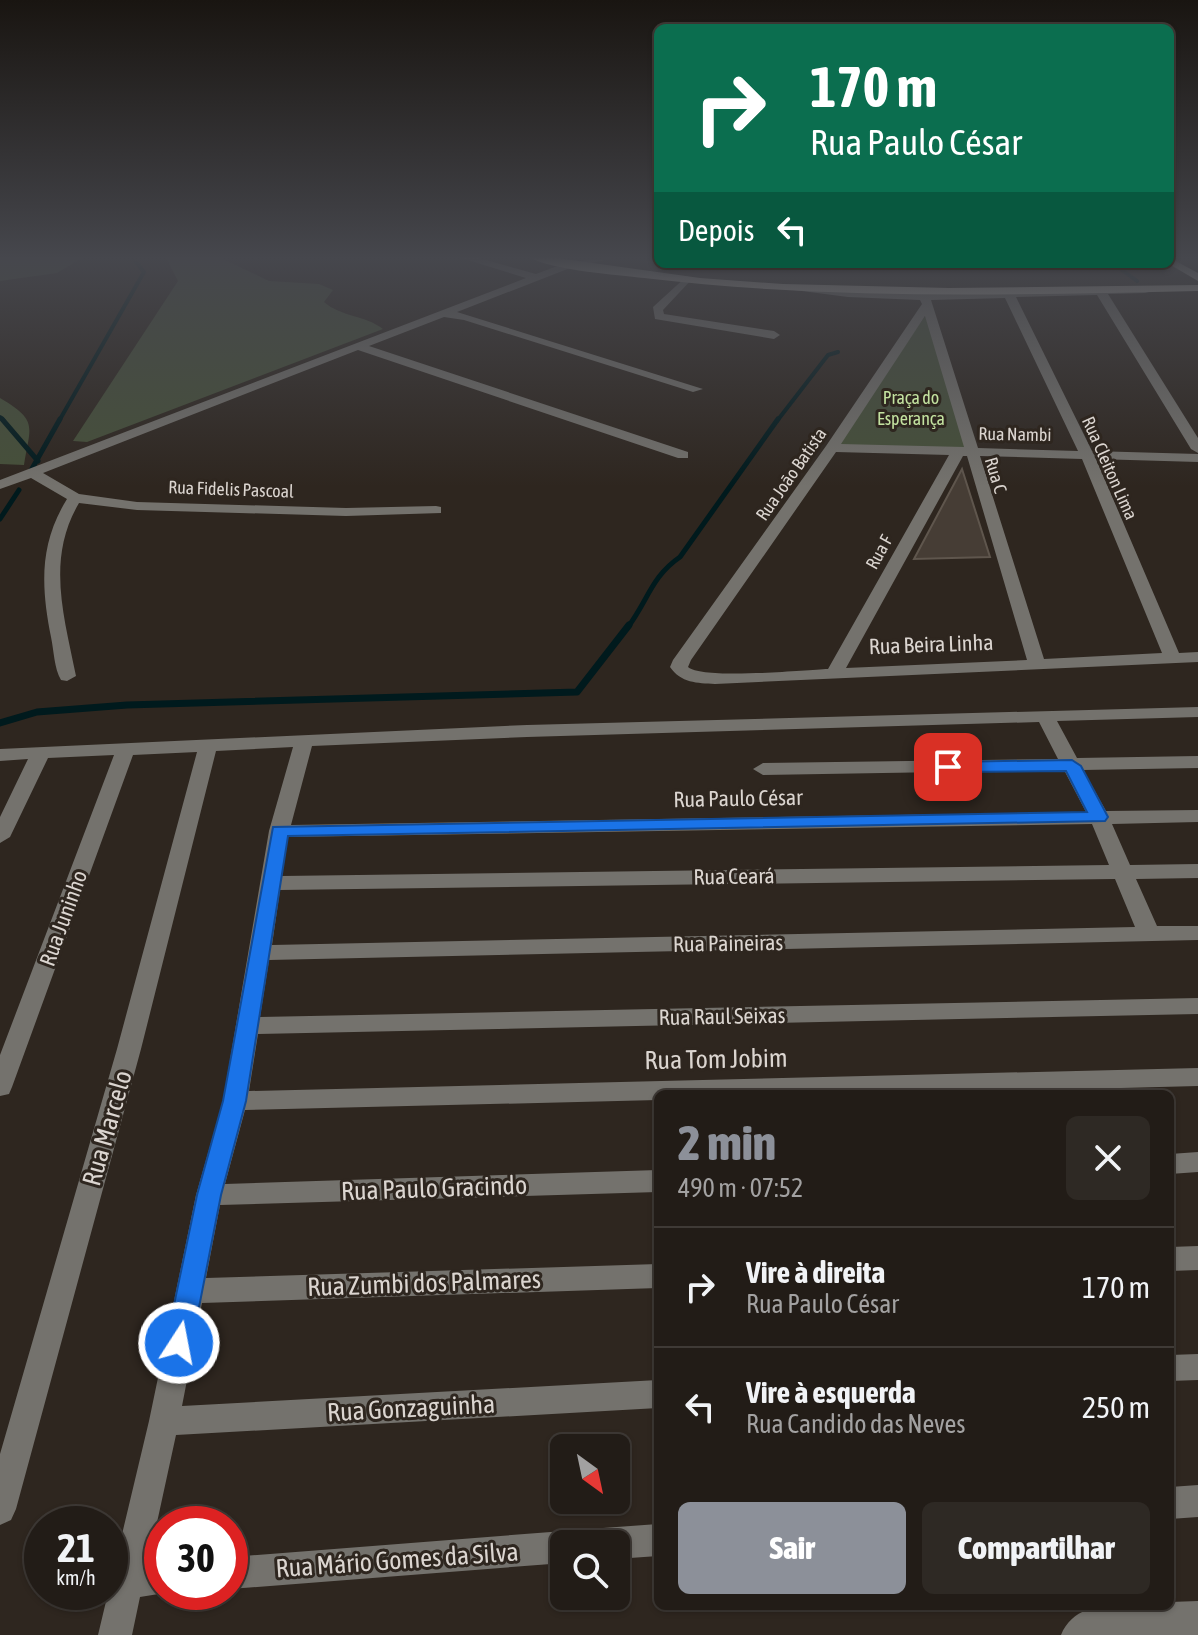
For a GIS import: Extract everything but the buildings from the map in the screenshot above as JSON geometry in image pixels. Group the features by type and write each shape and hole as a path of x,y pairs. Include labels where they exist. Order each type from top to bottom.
{"street":[{"path":"0,485 387,334"},
{"path":"530,334 697,389"},
{"path":"770,334 774,335"},
{"name":"Rua Joāo Batista","path":"682,660 832,448 905,334"},
{"name":"Rua C","path":"934,334 964,452 1037,664"},
{"name":"Rua Cleiton Lima","path":"1029,334 1086,453 1173,658"},
{"path":"1127,334 1198,449"},
{"path":"357,346 683,455"},
{"name":"Rua Nambi","path":"832,448 1198,458"},
{"name":"Rua F","path":"835,672 964,452"},
{"name":"Rua Fidelis Pascoal","path":"33,473 75,498 186,509 436,510"},
{"path":"67,676 50,566 55,530 75,498"},
{"name":"Rua Beira Linha","path":"682,660 679,667 681,672 692,678 1198,657"},
{"path":"0,755 527,731 1198,712"},
{"path":"1045,716 1099,817 1149,934"},
{"path":"128,1570 164,1421 209,1195 235,1101 279,831 304,741"},
{"name":"Rua Marcelo","path":"0,1509 129,1049 208,745"},
{"name":"Rua Juninho","path":"0,1087 126,749"},
{"path":"0,837 41,753"},
{"name":"Rua Paulo César","path":"763,769 1198,762"},
{"name":"Rua Paulo César","path":"279,831 1198,816"},
{"name":"Rua Ceará","path":"270,883 1198,871"},
{"name":"Rua Paineiras","path":"259,953 1198,933"},
{"name":"Rua Raul Seixas","path":"245,1026 1198,1006"},
{"name":"Rua Tom Jobim","path":"676,1090 1198,1077"},
{"name":"Rua Tom Jobim","path":"235,1101 654,1091"},
{"path":"1174,1164 1198,1162"},
{"name":"Rua Paulo Gracindo","path":"209,1195 654,1181"},
{"path":"1174,1259 1198,1258"},
{"name":"Rua Zumbi dos Palmares","path":"189,1291 654,1276"},
{"path":"1174,1368 1198,1367"},
{"name":"Rua Gonzaguinha","path":"164,1421 654,1394"},
{"path":"1174,1503 1198,1501"},
{"path":"630,1542 654,1540"},
{"name":"Rua Mário Gomes da Silva","path":"248,1572 550,1548"},
{"path":"115,1635 120,1610"},
{"path":"1086,1629 1198,1618"}],"green space":[{"path":"143,334 369,334 87,442 73,441"},
{"name":"Praça do Esperança","path":"912,334 934,334 966,450 833,447"},
{"path":"0,398 21,413 29,426 24,465 0,464"}],"waterway":[{"path":"59,421 108,334"},
{"path":"777,421 828,355 838,352"},
{"path":"2,419 37,460"},
{"path":"37,460 60,419"},
{"path":"628,627 657,580 680,557 778,419"},
{"path":"29,474 37,460"},
{"path":"0,519 19,490"},
{"path":"0,723 37,712 127,705 577,692 629,625"}],"route":[{"path":"179,1343 209,1195 235,1101 279,831 1099,817 1072,766 948,767"}]}
